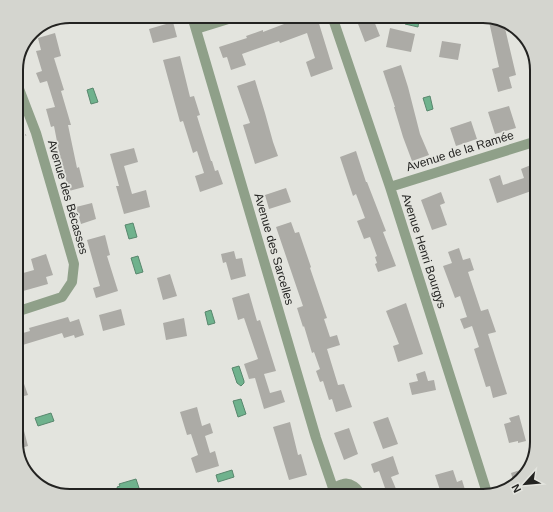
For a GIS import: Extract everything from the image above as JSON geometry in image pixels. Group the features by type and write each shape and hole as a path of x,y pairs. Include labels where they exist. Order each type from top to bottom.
{"street":[{"name":"Avenue des Sarcelles","path":"194,23 330,489"},
{"path":"196,29 215,23"},
{"name":"Avenue Henri Bourgys","path":"334,23 390,187 486,489"},
{"name":"Avenue des Bécasses","path":"23,99 36,132 74,264 72,282 62,297 23,310"},
{"name":"Avenue de la Ramée","path":"390,187 530,143"},
{"path":"335,489 344,483 353,485 357,489"}],"shaded area":[{"path":"405,23 419,23 418,27"},
{"path":"93,88 98,102 91,104 87,90"},
{"path":"430,96 433,109 427,111 423,98"},
{"path":"133,223 137,237 129,239 125,225"},
{"path":"138,256 143,272 136,274 131,258"},
{"path":"211,310 215,323 208,325 205,312"},
{"path":"239,366 244,381 241,386 237,383 232,368"},
{"path":"241,399 246,414 238,417 233,401"},
{"path":"51,413 54,421 38,426 35,418"},
{"path":"232,470 234,477 218,482 216,475"},
{"path":"136,479 139,488 118,489 117,487 120,486 119,484"}],"building":[{"path":"173,23 177,37 153,43 149,29"},
{"path":"287,23 319,23 333,69 311,77 306,62 315,58 307,33 280,43 279,41 242,54 246,65 231,70 227,57 223,58 219,47 247,38 246,36 263,30 263,32"},
{"path":"358,23 375,23 380,36 365,42"},
{"path":"489,24 505,29 516,75 509,77 512,88 498,92 492,69 499,67"},
{"path":"390,28 415,34 411,52 386,47"},
{"path":"55,33 61,56 54,58 64,90 61,91 71,125 68,125 77,168 79,167 84,187 69,191 54,126 51,127 46,109 55,107 47,81 40,83 36,73 42,71 36,51 41,50 38,38"},
{"path":"442,41 461,44 458,60 439,57"},
{"path":"180,56 190,97 194,96 200,115 197,116 211,161 215,171 218,170 223,184 200,192 195,176 204,173 197,151 193,153 183,121 180,122 163,60"},
{"path":"401,65 420,134 429,155 412,161 403,137 383,71"},
{"path":"255,80 278,156 255,164 243,125 250,123 237,86"},
{"path":"509,106 516,128 495,134 488,112"},
{"path":"471,121 477,139 456,146 450,128"},
{"path":"134,148 138,162 124,166 132,194 146,190 150,207 124,214 116,186 119,186 110,154"},
{"path":"356,151 366,182 386,231 383,232 396,266 378,272 375,264 377,263 375,257 377,256 370,237 364,239 357,221 365,218 356,194 353,196 340,157"},
{"path":"530,165 530,191 497,203 489,179 500,175 503,185 524,178 521,169"},
{"path":"286,188 291,202 269,209 265,195"},
{"path":"441,192 445,203 440,205 447,225 432,230 421,200"},
{"path":"92,203 96,219 81,224 76,207"},
{"path":"291,222 295,233 299,232 311,267 310,268 327,318 324,319 330,337 337,335 340,345 327,349 338,385 344,384 352,407 336,412 332,399 329,400 323,381 320,382 316,371 320,369 314,352 312,353 297,308 303,306 276,227"},
{"path":"105,235 110,255 107,256 118,291 96,298 93,288 100,286 87,240"},
{"path":"459,248 463,260 470,258 474,270 468,272 481,311 488,309 496,332 488,334 507,394 493,398 490,386 486,387 474,349 479,347 472,326 464,329 460,319 467,317 460,296 455,298 443,266 452,263 448,252"},
{"path":"234,251 236,259 242,258 246,276 231,280 226,262 223,263 221,254"},
{"path":"46,254 53,275 46,277 48,284 23,291 23,273 34,270 31,259"},
{"path":"170,274 177,296 163,300 157,278"},
{"path":"249,293 257,321 260,320 276,371 264,374 270,393 281,390 285,402 264,409 255,378 249,379 244,364 258,359 244,318 238,320 232,298"},
{"path":"406,303 423,354 398,362 393,346 399,344 386,311"},
{"path":"121,309 125,325 103,331 99,315"},
{"path":"68,317 70,322 79,319 84,335 75,338 74,335 64,338 62,333 23,345 23,333 30,331 29,328"},
{"path":"184,318 187,336 166,340 163,323"},
{"path":"425,371 428,381 434,380 436,390 412,395 409,383 418,381 416,374"},
{"path":"23,381 28,395 23,396"},
{"path":"197,407 202,426 210,423 213,433 205,436 210,453 215,451 219,466 196,473 191,458 198,455 191,434 187,435 180,412"},
{"path":"519,415 526,441 509,443 504,424 511,422 509,418"},
{"path":"388,417 398,444 383,449 373,422"},
{"path":"290,422 298,455 301,454 307,475 289,480 273,427"},
{"path":"23,427 28,446 23,447"},
{"path":"349,428 358,454 344,460 334,433"},
{"path":"393,456 399,474 391,477 396,489 383,489 385,488 379,471 374,473 371,464"},
{"path":"453,470 457,482 462,480 465,489 440,489 435,475"}]}
